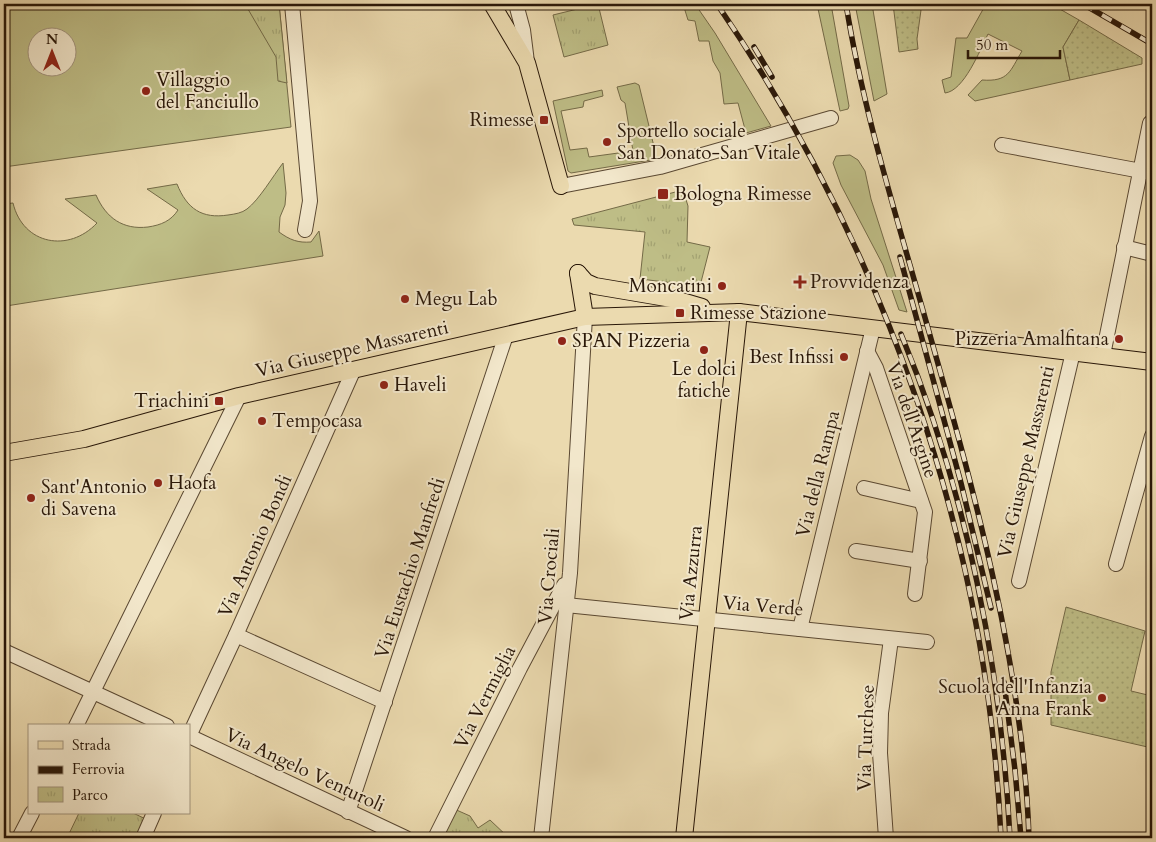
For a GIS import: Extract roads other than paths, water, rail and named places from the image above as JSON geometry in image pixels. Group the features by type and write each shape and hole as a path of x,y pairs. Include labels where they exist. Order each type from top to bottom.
{"main road":[{"path":"492,4 527,62 538,96 561,186"},
{"name":"Via Giuseppe Massarenti","path":"585,317 578,273 586,282 595,286 678,300 714,312"},
{"name":"Via Giuseppe Massarenti","path":"4,453 84,439 239,396 585,317 739,312 1152,362"},
{"name":"Via Azzurra","path":"684,838 739,312"}],"street":[{"path":"292,4 310,201 305,230"},
{"path":"516,4 523,30 527,62"},
{"path":"561,186 660,167 831,118"},
{"path":"1103,355 1124,247 1146,172 1150,123"},
{"path":"1002,145 1146,172"},
{"path":"1124,247 1152,254"},
{"name":"Via Crociali","path":"541,838 570,573 585,317"},
{"name":"Via della Rampa","path":"800,629 873,328"},
{"name":"Via Eustachio Manfredi","path":"348,812 506,335"},
{"name":"Via dell'Argine","path":"867,352 876,368 925,512 915,594"},
{"name":"Via Giuseppe Massarenti","path":"1019,580 1073,352"},
{"name":"Via Antonio Bondi","path":"190,734 354,369"},
{"path":"77,724 239,396"},
{"path":"1116,564 1152,436"},
{"name":"Via dell'Argine","path":"864,488 921,501"},
{"path":"856,551 920,561"},
{"name":"Via Vermiglia","path":"435,838 570,573"},
{"name":"Via Verde","path":"566,605 927,642"},
{"path":"236,635 385,702"},
{"name":"Via Turchese","path":"886,838 880,753 881,713 891,639"},
{"path":"4,651 163,724"},
{"name":"Via Angelo Venturoli","path":"190,736 406,838"},
{"path":"19,838 31,814"},
{"path":"143,838 154,814"}],"railway":[{"path":"717,4 777,98 831,196 877,297 917,401 950,507 974,616 992,726 1001,838"},
{"path":"846,4 869,116 957,432 991,566 1016,702 1025,770 1029,838"},
{"path":"1083,4 1152,44"},
{"path":"754,47 772,77"},
{"path":"900,257 961,483 991,608"},
{"path":"901,334 945,456 977,582 989,645 998,709 1010,838"},
{"path":"1004,682 1021,838"}],"place":[{"name":"Villaggio del Fanciullo","path":"146,91"},
{"name":"Rimesse","path":"544,120"},
{"name":"Sportello sociale San Donato-San Vitale","path":"607,142"},
{"name":"Bologna Rimesse","path":"663,194"},
{"name":"Provvidenza","path":"800,282"},
{"name":"Moncatini","path":"722,286"},
{"name":"Megu Lab","path":"405,299"},
{"name":"Rimesse Stazione","path":"680,313"},
{"name":"Pizzeria Amalfitana","path":"1119,339"},
{"name":"SPAN Pizzeria","path":"562,341"},
{"name":"Le dolci fatiche","path":"704,350"},
{"name":"Best Infissi","path":"844,357"},
{"name":"Haveli","path":"384,385"},
{"name":"Triachini","path":"219,401"},
{"name":"Tempocasa","path":"262,421"},
{"name":"Haofa","path":"158,483"},
{"name":"Sant'Antonio di Savena","path":"31,498"},
{"name":"Scuola dell'Infanzia Anna Frank","path":"1102,698"}]}
